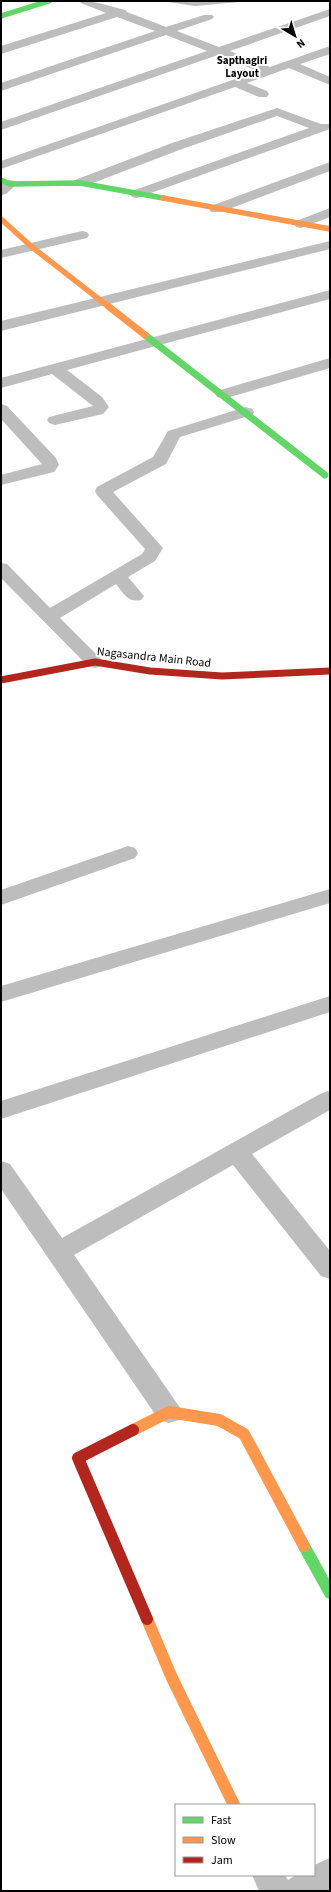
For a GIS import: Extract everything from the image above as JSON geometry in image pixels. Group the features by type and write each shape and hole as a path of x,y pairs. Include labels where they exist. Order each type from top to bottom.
{"street":[{"path":"1,16 49,1"},
{"path":"85,1 269,71"},
{"path":"1,50 137,7"},
{"path":"1,126 330,12"},
{"path":"1,87 208,17"},
{"path":"1,165 330,50"},
{"path":"289,64 330,81"},
{"path":"235,83 263,94"},
{"path":"80,183 177,146 277,112 325,127"},
{"path":"137,194 325,127"},
{"path":"216,209 330,166"},
{"path":"4,185 80,183 330,229"},
{"path":"301,224 330,212"},
{"path":"1,219 32,247 155,341 325,475"},
{"path":"1,254 82,235"},
{"path":"1,326 330,245"},
{"path":"1,383 330,294"},
{"path":"54,368 96,400 100,407 97,411 55,420"},
{"path":"223,394 322,370"},
{"path":"1,410 50,462 51,465 48,468 1,480"},
{"path":"48,617 149,557 154,548 103,491 160,460 174,434 246,412"},
{"path":"1,568 48,617 95,662"},
{"path":"118,576 135,596"},
{"name":"Nagasandra Main Road","path":"2,678 95,662 150,671 222,676 330,671"},
{"path":"1,898 128,853"},
{"path":"1,994 330,896"},
{"path":"1,1110 330,1004"},
{"path":"58,1252 328,1100"},
{"path":"236,1152 326,1256"},
{"path":"1,1170 168,1412"},
{"path":"234,1804 172,1678 78,1458 168,1412 219,1420 244,1434 330,1593"},
{"path":"299,1891 330,1874"},
{"path":"268,1876 276,1891"}],"shaded area":[{"path":"160,1 251,1 195,6"}],"traffic: fast":[{"path":"1,16 49,1"},
{"path":"1,180 10,184 80,183 163,198"},
{"path":"145,335 325,475"},
{"path":"304,1546 330,1593"}],"traffic: slow":[{"path":"163,198 330,229"},
{"path":"1,219 32,247 145,335"},
{"path":"133,1430 169,1412 219,1420 244,1434 304,1546"},
{"path":"147,1619 172,1678 234,1804"}],"traffic: jam":[{"path":"1,680 95,662 150,671 222,676 330,671"},
{"path":"133,1430 78,1458 147,1619"}],"district":[{"name":"Sapthagiri Layout","path":"242,66"}]}
